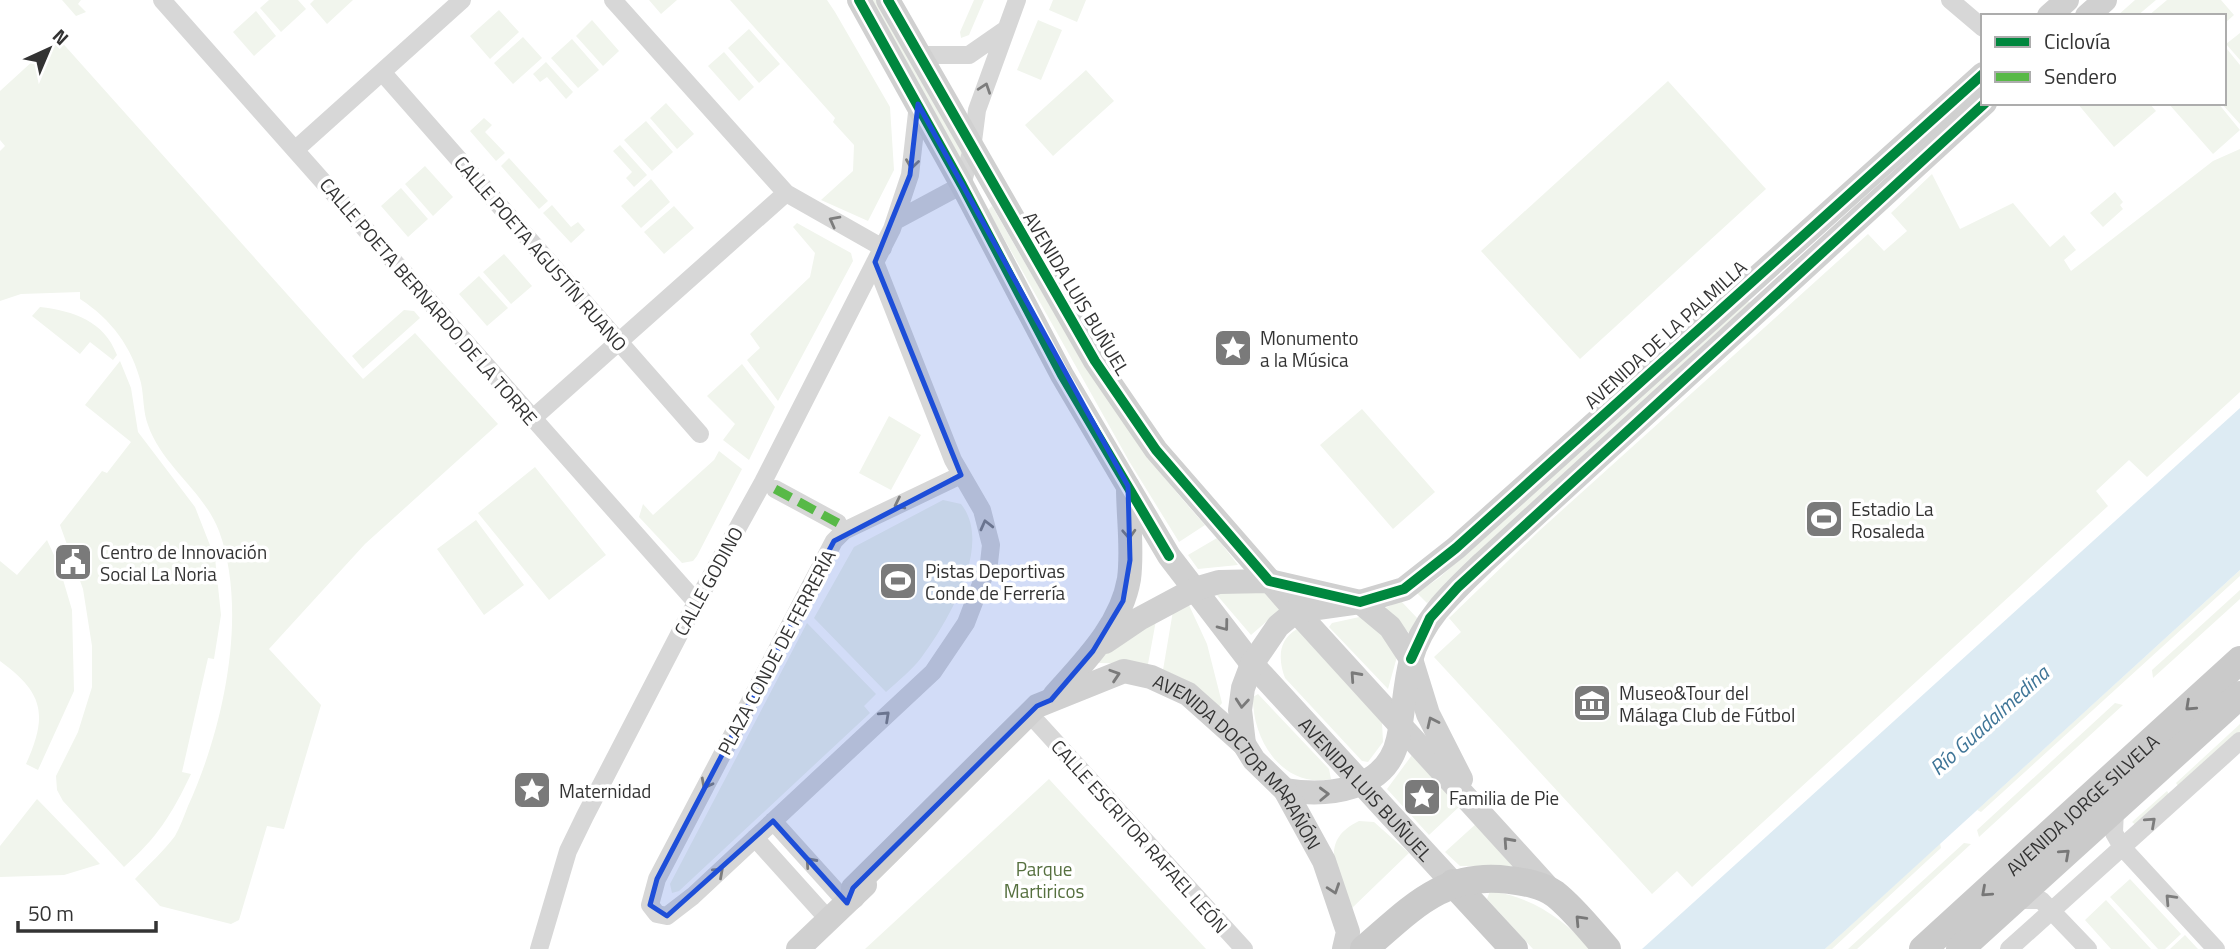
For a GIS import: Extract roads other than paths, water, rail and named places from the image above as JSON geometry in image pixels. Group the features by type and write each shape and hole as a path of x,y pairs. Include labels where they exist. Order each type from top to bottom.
{"main road":[{"name":"AVENIDA LUIS BUÑUEL","path":"859,0 962,185 1062,374 1169,556 1252,664 1514,949"},
{"name":"AVENIDA LUIS BUÑUEL","path":"888,0 1102,372 1156,450 1296,611 1606,948"},
{"path":"2051,14 2067,0"},
{"path":"2089,14 2105,0"},
{"name":"AVENIDA DE LA PALMILLA","path":"1296,611 1360,602 1404,589 1456,548 1981,76"},
{"path":"1284,790 1335,794 1377,774 1393,756 1401,726 1411,659 1430,618 1458,587 1983,105"},
{"name":"AVENIDA DOCTOR MARAÑÓN","path":"798,949 1051,700 1113,623 1128,581 1128,486"},
{"path":"1093,651 1139,619 1195,589 1219,582 1269,581 1360,602"},
{"name":"AVENIDA LUIS BUÑUEL","path":"1360,602 1390,627 1411,659 1428,714 1474,805"},
{"path":"1244,744 1240,710 1243,688 1252,664 1278,626 1296,611"},
{"name":"AVENIDA JORGE SILVELA","path":"1923,949 2240,660"},
{"name":"AVENIDA DOCTOR MARAÑÓN","path":"843,906 861,896 1037,722 1045,714 1051,700 1124,671 1188,694 1244,744 1254,760 1284,790 1324,861 1348,932 1344,949"},
{"name":"AVENIDA JORGE SILVELA","path":"1960,949 2240,695"},
{"path":"1364,949 1424,897 1454,883 1487,877 1532,884 1553,893"}],"street":[{"name":"CALLE POETA BERNARDO DE LA TORRE","path":"162,0 696,602"},
{"path":"295,150 462,0"},
{"path":"613,0 786,193 879,255 961,475"},
{"path":"895,221 962,185 972,149 977,110 1017,0"},
{"path":"1950,0 1981,26"},
{"path":"920,55 969,55 1005,30"},
{"name":"CALLE POETA AGUSTÍN RUANO","path":"382,72 701,434"},
{"name":"CALLE GODINO","path":"539,949 568,851 696,602 763,482 895,221 910,175 918,104"},
{"path":"532,419 786,193"},
{"name":"PLAZA CONDE DE FERRERÍA","path":"961,475 982,510 991,545 989,563 966,623 933,672 773,821 667,916 657,914 650,905 657,880 834,541 844,531 961,475"},
{"path":"775,489 838,523"},
{"name":"CALLE ESCRITOR RAFAEL LEÓN","path":"1037,722 1244,949"},
{"path":"2009,949 2240,741"},
{"path":"2115,809 2113,832 2122,847 2216,949"},
{"path":"773,821 843,906"},
{"path":"755,838 843,906"},
{"path":"2015,900 2041,900 2088,949"}],"water":[{"name":"Río Guadalmedina","path":"2240,408 2240,570 1825,949 1642,949"}],"place":[{"name":"Monumento a la Música","path":"1233,348"},
{"name":"Estadio La Rosaleda","path":"1824,519"},
{"name":"Centro de Innovación Social La Noria","path":"73,562"},
{"name":"Pistas Deportivas Conde de Ferrería","path":"898,581"},
{"name":"Museo&Tour del Málaga Club de Fútbol","path":"1592,703"},
{"name":"Maternidad","path":"532,790"},
{"name":"Familia de Pie","path":"1422,797"}],"park label":[{"name":"Parque Martiricos","path":"1044,879"}]}
